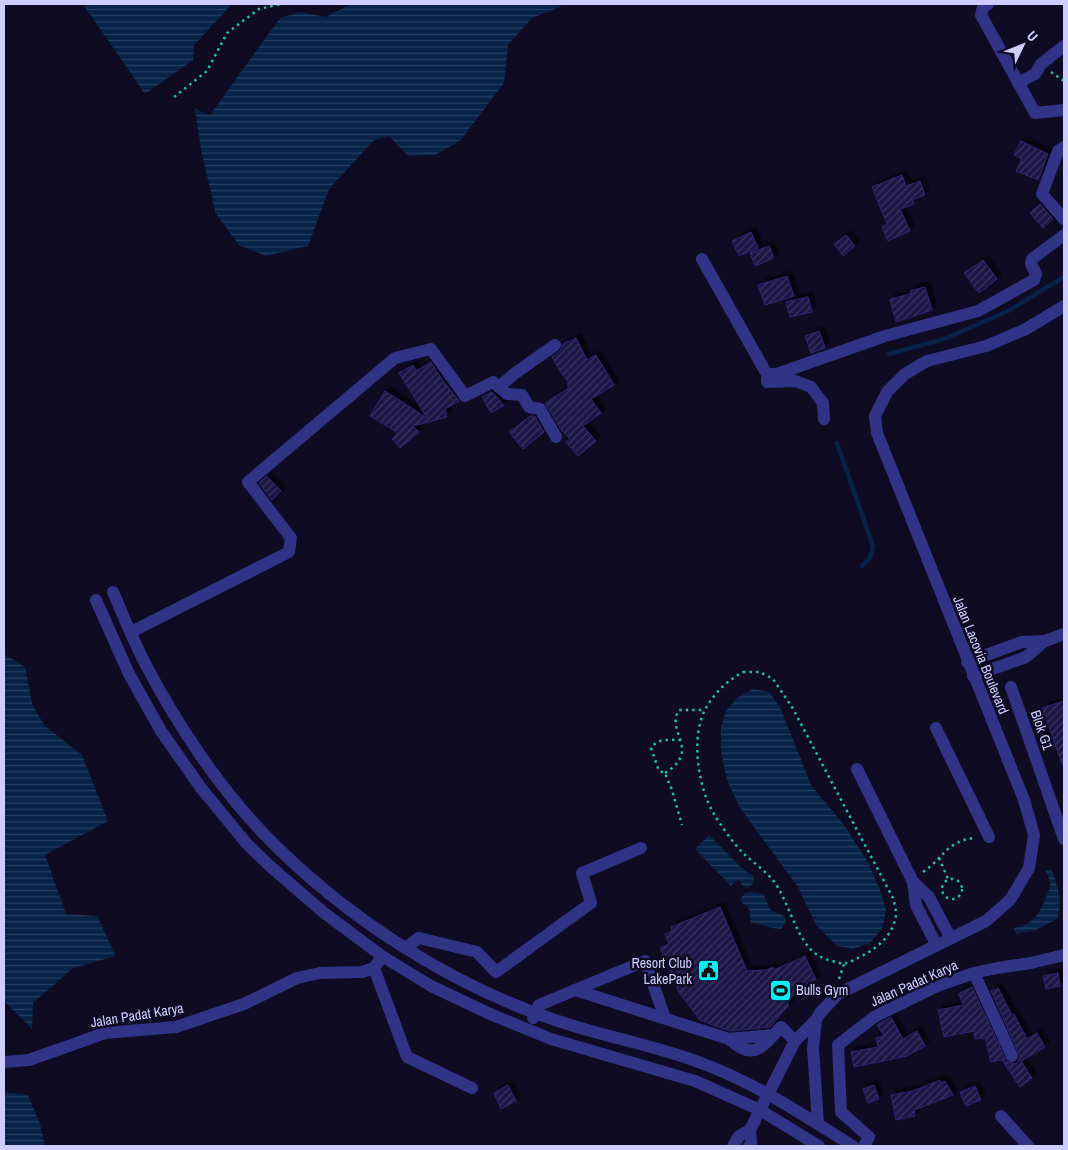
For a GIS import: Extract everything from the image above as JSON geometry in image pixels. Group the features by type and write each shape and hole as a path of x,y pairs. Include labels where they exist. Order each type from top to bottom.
{"street":[{"path":"988,4 983,7 981,15 1035,113 1064,110"},
{"path":"1018,83 1035,74 1041,64 1064,46"},
{"path":"1064,147 1058,151 1042,194 1064,219"},
{"path":"768,374 776,374 885,336 978,311 1036,278 1031,264 1032,259 1064,234"},
{"path":"702,258 768,374 767,382 795,381 811,387 823,404 824,419"},
{"name":"Jalan Lacovia Boulevard","path":"750,1130 795,1041 838,994 950,937 986,921 1010,900 1028,868 1034,835 1024,800 967,662 877,433 875,416 887,392 905,374 920,365 928,361 986,346 1026,329 1064,306"},
{"path":"499,388 514,374 555,345"},
{"path":"131,632 289,552 291,538 248,482 395,358 431,349 465,396 493,382 507,394 522,395 530,407 540,409 556,437"},
{"path":"113,592 146,666 178,721 216,777 261,831 284,854 334,897 405,948 440,969 498,997 557,1021 702,1063 768,1093 854,1146"},
{"path":"96,600 129,674 162,731 201,788 247,844 271,868 323,912 382,956 432,986 490,1014 551,1039 695,1081 760,1110 819,1146"},
{"path":"967,662 1022,642 1045,641 1064,634"},
{"path":"973,676 1026,657 1045,641"},
{"name":"Blok G1","path":"1011,687 1064,839"},
{"path":"936,728 989,837"},
{"path":"857,769 911,879 916,905 936,944"},
{"path":"247,844 261,831"},
{"path":"405,948 419,938 477,952 496,972 591,903 582,874 641,848"},
{"path":"911,879 929,897 950,937"},
{"name":"Jalan Padat Karya","path":"864,1146 869,1137 841,1112 838,1045 874,1017 936,986 974,973 1064,955"},
{"path":"382,956 374,968 407,1058 472,1088"},
{"path":"528,1029 538,1004 645,961 665,1018"},
{"name":"Jalan Padat Karya","path":"4,1062 28,1060 105,1033 176,1027 244,1004 284,983 309,974 362,972 374,968"},
{"path":"974,973 1012,1056"},
{"path":"575,990 729,1039 773,1036 781,1027 795,1041"},
{"path":"816,1020 813,1048 818,1124"},
{"path":"1002,1116 1028,1146"},
{"path":"733,1146 739,1136 750,1130 751,1143 749,1146"}],"path":[{"path":"174,97 207,71 227,33 258,9 281,4"},
{"path":"743,672 760,672 773,679 792,707 893,898 896,914 890,931 881,942 864,956 844,964 819,956 807,946 773,880 742,852 714,816 706,799 699,769 697,746 705,710 721,687 743,672"},
{"path":"665,773 677,766 682,757 676,714 679,710 705,710"},
{"path":"681,740 660,740 654,743 651,748 660,771 665,773 672,790 682,825"},
{"path":"911,879 924,872 952,846 963,839 989,837"},
{"path":"939,858 949,880"},
{"path":"949,880 955,880 960,884 961,894 956,898 947,898 943,893 944,884 949,880"}],"water":[{"path":"83,4 232,4 194,45 193,60 145,94"},
{"path":"351,4 563,4 558,8 532,18 508,45 504,83 461,140 435,155 408,156 389,136 374,140 329,189 308,246 266,256 239,245 216,214 201,150 195,109 210,115 280,18 300,12 326,17"},
{"path":"4,654 25,667 32,704 45,726 82,755 108,821 45,855 66,914 97,916 116,956 73,968 33,1003 32,1029 4,1001"},
{"path":"753,689 769,692 780,707 811,785 844,825 867,860 886,909 883,927 870,943 852,949 837,946 816,925 798,887 740,808 727,780 721,752 721,727 726,711 737,698"},
{"path":"709,835 753,877 754,881 751,886 748,888 744,886 739,879 731,886 695,849"},
{"path":"1051,869 1059,893 1060,906 1057,919 1036,930 1016,934 1014,928 1029,923 1041,909 1050,888 1050,881 1046,871"},
{"path":"745,893 763,894 769,908 784,916 786,920 782,929 751,923 750,911 742,903 741,898"},
{"path":"4,1092 28,1095 40,1124 45,1146 4,1146"}],"building":[{"path":"1021,141 1048,154 1038,180 1016,171 1022,159 1014,155"},
{"path":"902,175 906,186 920,181 925,195 912,200 914,204 900,209 910,231 888,241 882,227 887,224 872,187"},
{"path":"1040,204 1053,219 1043,228 1030,213"},
{"path":"751,232 758,248 739,256 732,241"},
{"path":"846,235 855,246 843,256 834,244"},
{"path":"769,246 774,258 755,266 750,253"},
{"path":"983,260 997,279 979,293 964,273"},
{"path":"787,276 794,296 765,305 758,285"},
{"path":"925,287 932,310 896,322 890,299 911,294 910,291"},
{"path":"808,297 812,312 790,317 786,302"},
{"path":"819,331 825,348 811,353 805,336"},
{"path":"576,338 587,360 596,355 614,385 591,399 601,413 583,426 596,441 578,456 566,442 570,439 562,431 545,403 569,388 567,384 569,383 552,357 560,351 563,344"},
{"path":"431,362 459,401 445,409 447,417 413,426 419,432 400,448 392,439 398,433 370,416 385,391 427,418 399,373 413,365 416,371"},
{"path":"492,392 504,405 491,413 482,397"},
{"path":"530,416 535,416 544,432 523,449 509,432"},
{"path":"267,476 281,491 272,500 259,483"},
{"path":"1064,701 1064,766 1063,766 1042,708"},
{"name":"Resort Club LakePark","path":"720,907 747,971 767,970 773,967 774,970 805,956 816,980 800,987 787,1003 789,1005 770,1027 730,1031 699,1019 679,992 660,948 669,944 665,934 672,931 671,927"},
{"path":"1058,973 1060,986 1046,989 1043,976"},
{"path":"972,987 1007,1062 1015,1064 1020,1056 991,991 998,988 1027,1039 1037,1033 1045,1047 1021,1061 1032,1078 1020,1087 1002,1060 991,1062 985,1038 975,1039 974,1031 944,1037 938,1010 964,1005 958,994"},
{"path":"891,1017 903,1039 917,1031 925,1046 907,1056 854,1067 851,1052 878,1047 876,1038 884,1036 877,1025"},
{"path":"940,1080 941,1083 945,1081 953,1095 914,1110 915,1116 896,1120 891,1095 913,1091"},
{"path":"508,1085 516,1101 501,1109 494,1093"},
{"path":"874,1085 879,1099 868,1103 863,1089"},
{"path":"975,1086 981,1100 966,1106 960,1092"}],"waterway":[{"path":"889,354 944,339 1008,311 1064,277"},
{"path":"837,443 873,546 870,558 862,566"}],"place":[{"name":"Resort Club LakePark","path":"708,971"},
{"name":"Bulls Gym","path":"780,990"}]}
